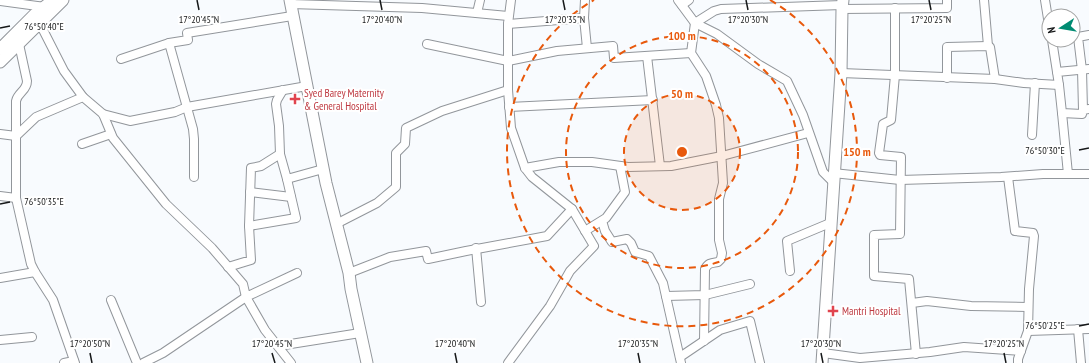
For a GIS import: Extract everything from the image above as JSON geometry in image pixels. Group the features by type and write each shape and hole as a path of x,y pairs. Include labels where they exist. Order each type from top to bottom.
{"main road":[{"path":"0,48 63,0"},
{"path":"0,62 19,44 38,19 46,2"},
{"path":"290,2 323,169 349,273 367,363"},
{"path":"822,358 841,73 842,5"}],"street":[{"path":"477,13 480,0"},
{"path":"508,363 550,306 570,271 594,246 572,209 532,177 525,168 511,128 508,90 508,20 511,0"},
{"path":"585,0 584,18 587,48"},
{"path":"704,341 705,269 711,262 718,262 721,259 722,253 719,240 719,199 723,183 719,118 716,105 706,76 691,53 696,23 714,11 720,9 842,5 895,8 947,8 947,0"},
{"path":"984,0 988,46 990,47 995,79"},
{"path":"0,1 46,2"},
{"path":"290,2 350,3 422,8 477,13 508,20 584,18"},
{"path":"683,2 696,23 717,34 758,64 787,81 803,115 808,133 823,172 833,178 900,180 1008,177 1043,174 1089,174"},
{"path":"895,8 895,75 891,120 883,124 879,154 900,157 900,234 874,235 874,276 909,279 916,354"},
{"path":"121,58 169,43 188,40 187,34 292,16"},
{"path":"38,19 64,71 83,96 103,114 113,138 166,204 212,248 243,284 246,297 265,330 291,363"},
{"path":"1062,113 1082,114 1086,110 1086,69 1078,37 1089,35"},
{"path":"169,43 193,129 194,177"},
{"path":"19,44 28,81 27,86 17,97 16,198 31,264 53,300 75,362 64,363"},
{"path":"427,44 508,61 557,51 613,46 614,58 691,53"},
{"path":"947,78 947,47 988,46"},
{"path":"1053,48 1059,85 1068,174"},
{"path":"647,56 660,166"},
{"path":"1057,72 1086,69"},
{"path":"841,73 995,79 1035,84 1059,85"},
{"path":"1032,135 1035,84"},
{"path":"103,114 130,121 175,112 187,107 307,86"},
{"path":"249,226 296,218 280,154 280,126 276,104 283,90"},
{"path":"336,224 377,203 396,187 396,153 405,144 406,128 442,111 508,90"},
{"path":"16,136 36,117 83,96"},
{"path":"509,107 653,100"},
{"path":"525,168 559,162 592,162 628,167 671,166 722,156 808,133"},
{"path":"0,134 16,136"},
{"path":"82,144 111,134"},
{"path":"228,267 251,260 249,226 251,168 261,166 280,154"},
{"path":"585,231 606,218 625,192 620,166"},
{"path":"287,179 323,169"},
{"path":"1008,177 1015,231 1032,233 1034,236 1029,289 1028,331 1018,363"},
{"path":"250,192 291,197"},
{"path":"0,196 16,198"},
{"path":"349,273 390,256 426,251 428,259 476,248 547,236 572,209"},
{"path":"602,221 605,231 612,242 627,240 632,243 635,252 649,256 661,278 680,360 720,330 750,321 760,363"},
{"path":"790,271 787,241 830,223"},
{"path":"476,248 481,302"},
{"path":"0,278 35,272"},
{"path":"143,363 163,354 246,297 296,273"},
{"path":"666,296 705,295 750,284"},
{"path":"111,300 137,363"},
{"path":"912,303 927,301 971,306 1028,307"},
{"path":"1078,329 1081,363"},
{"path":"1028,331 1089,329"},
{"path":"278,346 360,333"},
{"path":"0,340 32,337"},
{"path":"822,358 860,358 916,354 964,347 1021,351"}],"place":[{"name":"Syed Barey Maternity & General Hospital","path":"295,99"},
{"name":"Mantri Hospital","path":"833,311"}]}
